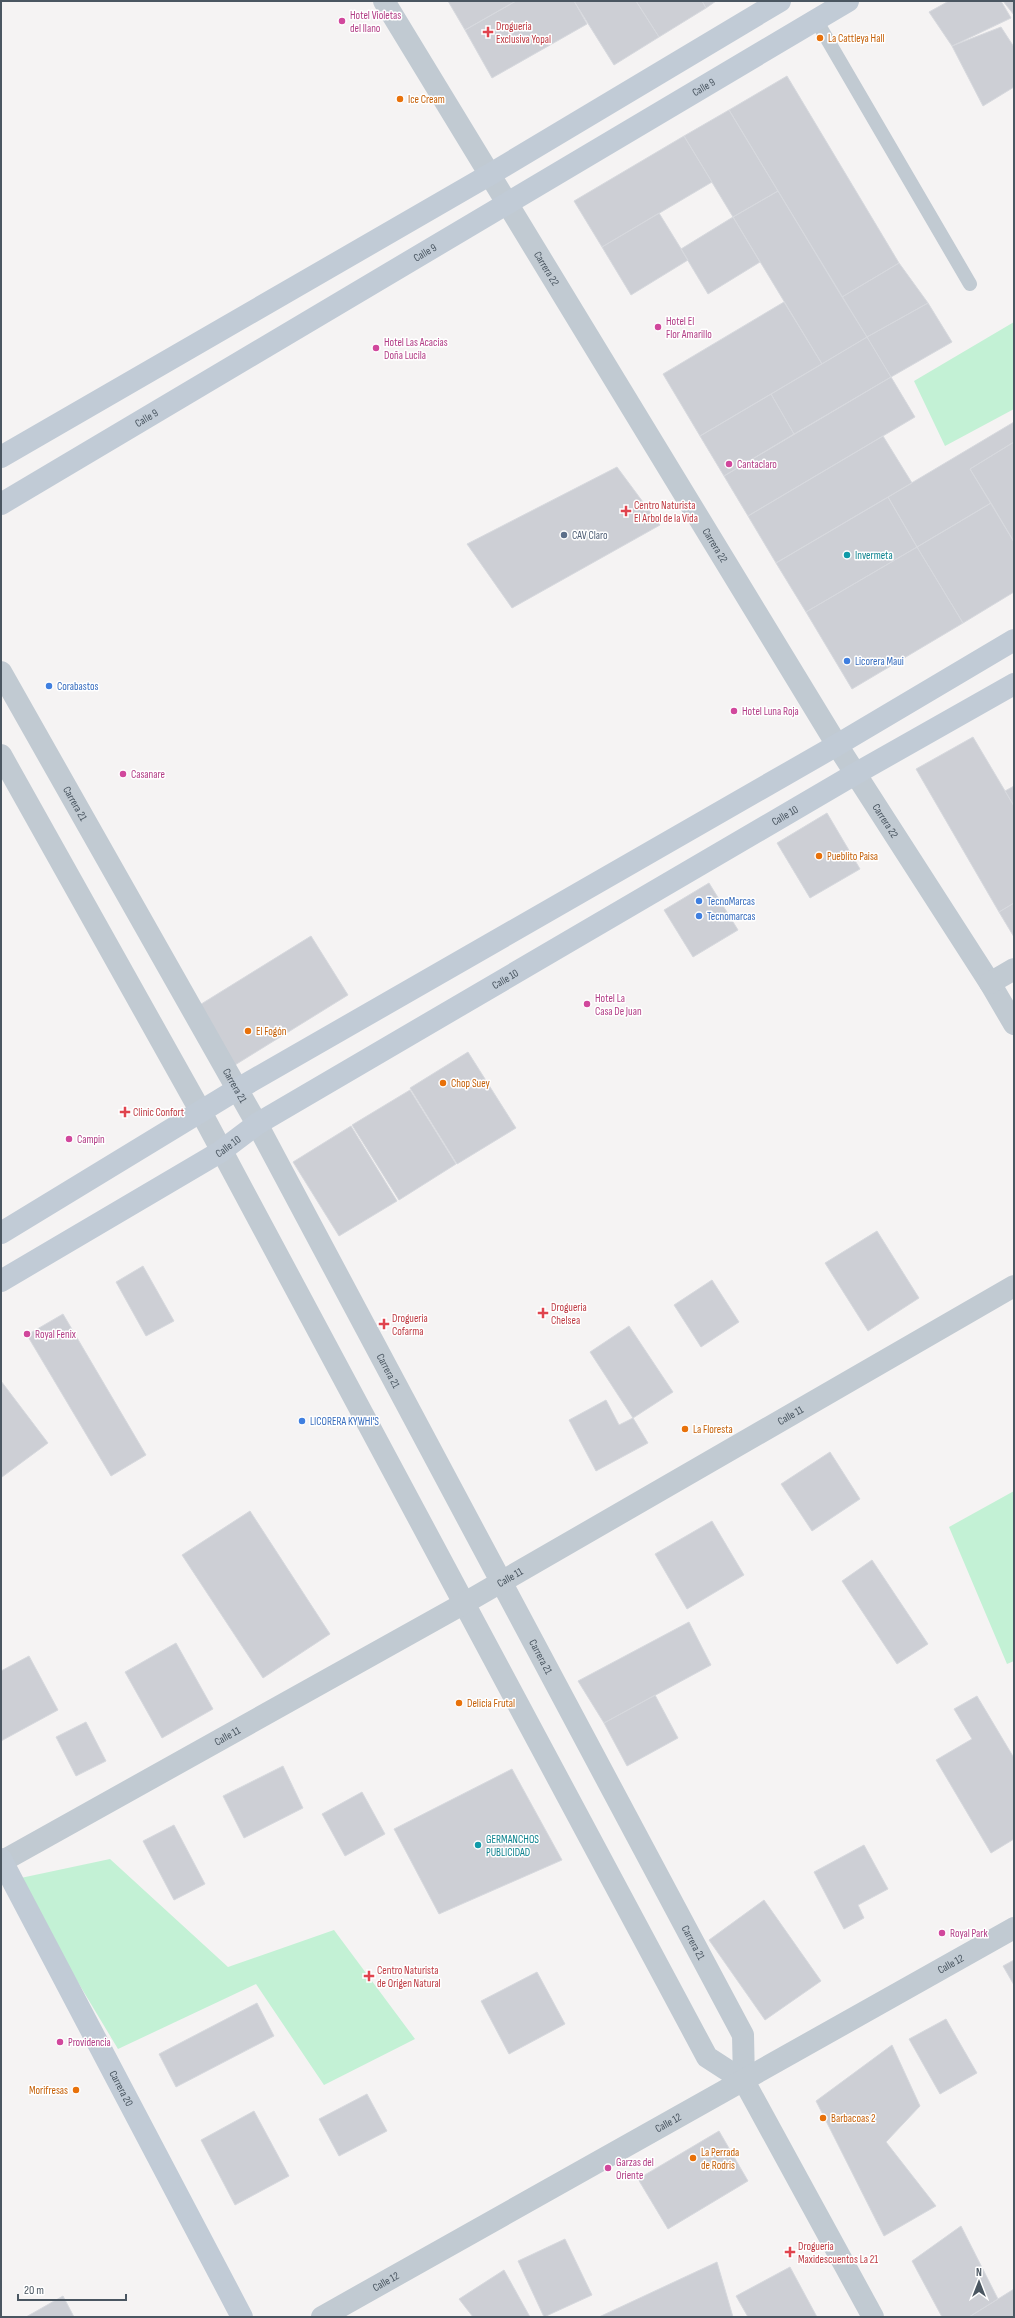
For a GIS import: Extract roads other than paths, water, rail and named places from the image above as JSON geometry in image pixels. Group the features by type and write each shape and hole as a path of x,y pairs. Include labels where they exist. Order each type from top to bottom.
{"main road":[{"path":"1,457 489,175 780,1"},
{"name":"Calle 9","path":"1,504 848,1"},
{"path":"1,1233 236,1090 837,745 1014,640"},
{"name":"Calle 10","path":"1,1281 220,1152 257,1124 855,774 1014,684"},
{"name":"Carrera 20","path":"1,1860 242,2317"}],"street":[{"name":"Carrera 22","path":"384,1 837,745 990,983 1014,1024"},
{"name":"Carrera 21","path":"1,672 236,1090 257,1124 743,2035 744,2080 873,2317"},
{"name":"Carrera 21","path":"1,755 201,1112 220,1152 707,2057 744,2080"},
{"path":"990,983 1014,968"},
{"name":"Calle 11","path":"1,1860 463,1604 1014,1286"},
{"name":"Calle 12","path":"322,2317 1014,1928"}],"lane":[{"path":"816,20 970,284"}],"place":[{"name":"Hotel Violetas del llano","path":"342,21"},
{"name":"Drogueria Exclusiva Yopal","path":"488,32"},
{"name":"La Cattleya Hall","path":"820,38"},
{"name":"Ice Cream","path":"400,99"},
{"name":"Hotel El Flor Amarillo","path":"658,327"},
{"name":"Hotel Las Acacias Doña Lucila","path":"376,348"},
{"name":"Cantaclaro","path":"729,464"},
{"name":"Centro Naturista El Arbol de la Vida","path":"626,511"},
{"name":"CAV Claro","path":"564,535"},
{"name":"Invermeta","path":"847,555"},
{"name":"Licorera Maui","path":"847,661"},
{"name":"Corabastos","path":"49,686"},
{"name":"Hotel Luna Roja","path":"734,711"},
{"name":"Casanare","path":"123,774"},
{"name":"Pueblito Paisa","path":"819,856"},
{"name":"TecnoMarcas","path":"699,901"},
{"name":"Tecnomarcas","path":"699,916"},
{"name":"Hotel La Casa De Juan","path":"587,1004"},
{"name":"El Fogón","path":"248,1031"},
{"name":"Chop Suey","path":"443,1083"},
{"name":"Clinic Confort","path":"125,1112"},
{"name":"Campin","path":"69,1139"},
{"name":"Drogueria Chelsea","path":"543,1313"},
{"name":"Drogueria Cofarma","path":"384,1324"},
{"name":"Royal Fenix","path":"27,1334"},
{"name":"LICORERA KYWHI'S","path":"302,1421"},
{"name":"La Floresta","path":"685,1429"},
{"name":"Delicia Frutal","path":"459,1703"},
{"name":"GERMANCHOS PUBLICIDAD","path":"478,1845"},
{"name":"Royal Park","path":"942,1933"},
{"name":"Centro Naturista de Origen Natural","path":"369,1976"},
{"name":"Providencia","path":"60,2042"},
{"name":"Morifresas","path":"76,2090"},
{"name":"Barbacoas 2","path":"823,2118"},
{"name":"La Perrada de Rodris","path":"693,2158"},
{"name":"Garzas del Oriente","path":"608,2168"},
{"name":"Drogueria Maxidescuentos La 21","path":"790,2252"}]}
